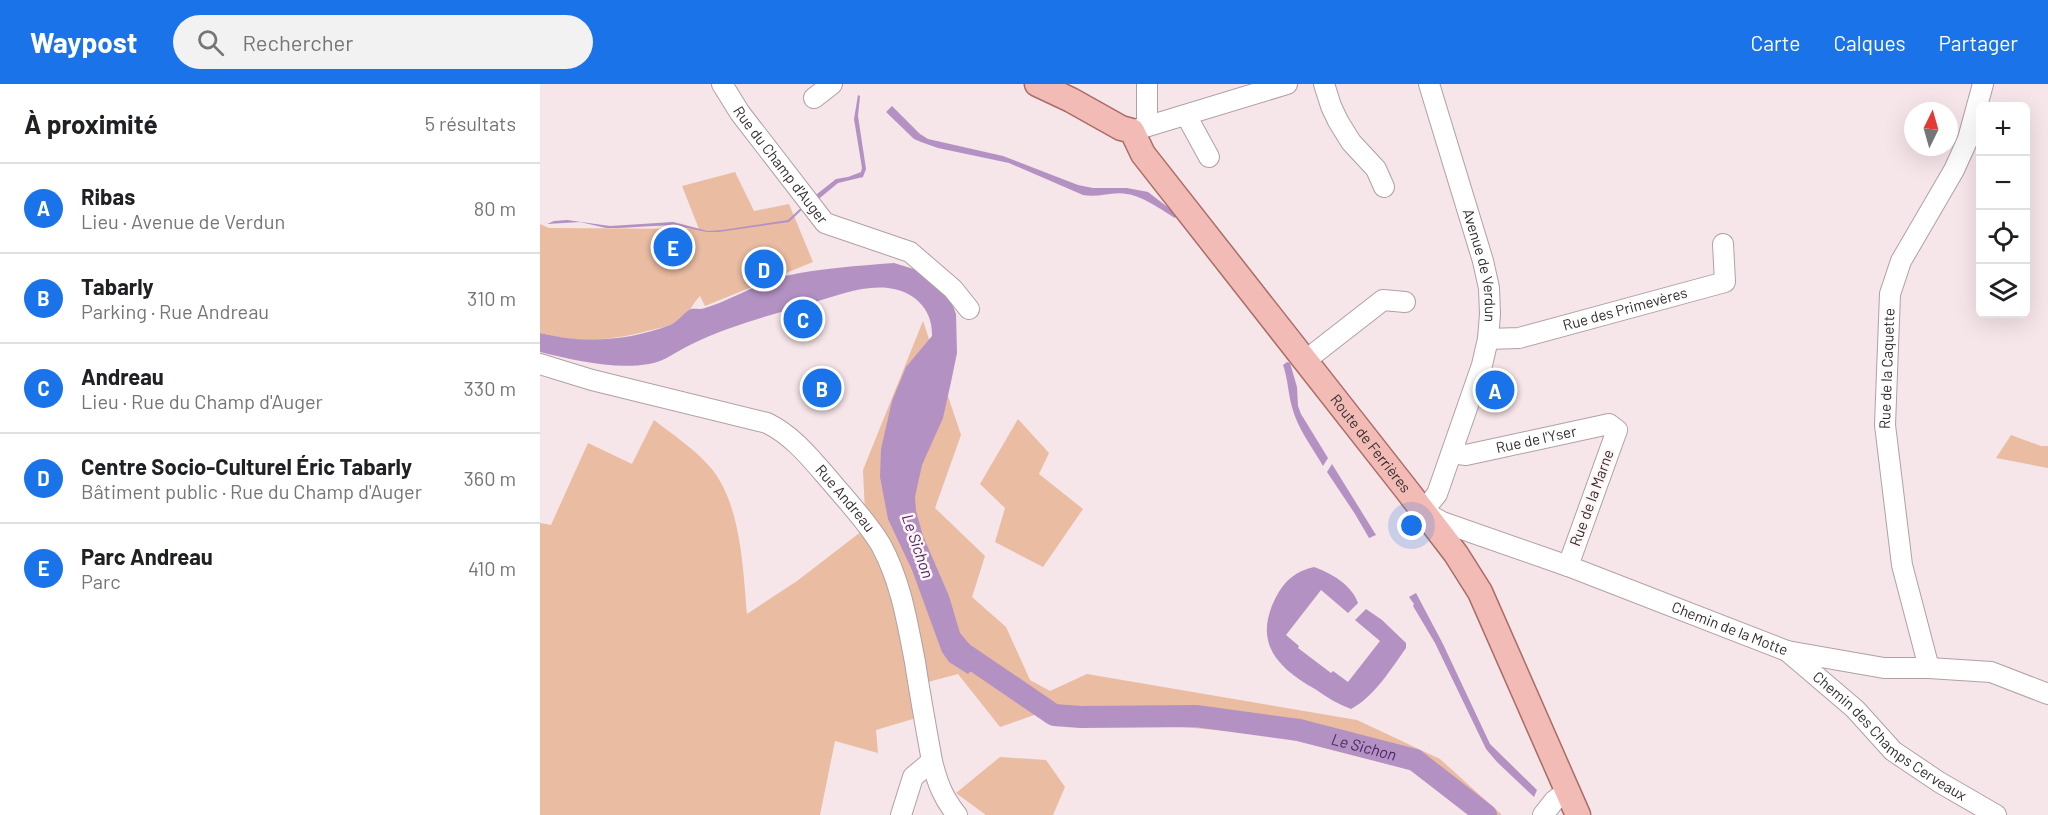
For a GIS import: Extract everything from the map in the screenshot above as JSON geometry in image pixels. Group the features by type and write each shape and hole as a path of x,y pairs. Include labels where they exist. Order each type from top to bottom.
{"main road":[{"path":"1037,84 1120,128 1140,128"},
{"name":"Route de Ferrières","path":"1140,128 1143,154 1456,554 1480,592 1578,815"}],"street":[{"name":"Rue du Champ d'Auger","path":"723,84 740,112 825,223 910,252 953,289 969,309"},
{"path":"814,98 832,84"},
{"path":"1147,84 1140,128 1186,114 1241,91 1287,84"},
{"path":"1324,84 1330,106 1338,121 1351,142 1376,169 1384,187"},
{"name":"Avenue de Verdun","path":"1423,511 1437,494 1452,453 1482,364 1491,314 1489,288 1483,261 1430,84"},
{"name":"Rue de la Caquette","path":"1929,668 1902,565 1885,425 1890,294 1900,261 1954,171 1968,139 1983,84"},
{"path":"1186,114 1209,157"},
{"name":"Rue des Primevères","path":"1488,339 1519,339 1725,282 1723,244"},
{"path":"1306,360 1383,300 1405,302"},
{"name":"Rue Andreau","path":"540,364 592,380 766,423 792,438 816,463 867,524 892,569 904,601 938,785 957,815"},
{"name":"Rue de l'Yser","path":"1452,453 1466,455 1610,424 1617,430"},
{"name":"Rue de la Marne","path":"1568,566 1617,430"},
{"name":"Chemin de la Motte","path":"1423,511 1442,522 1568,566 1787,651 1884,668 1991,672 2048,694"},
{"name":"Chemin des Champs Cerveaux","path":"1787,651 1855,709 1893,751 1939,782 1996,815"},
{"path":"901,815 913,777 932,761"},
{"path":"1543,815 1554,801 1568,791"}],"shaded area":[{"path":"735,172 754,211 789,204 813,262 705,306 700,296 682,318 661,328 620,337 594,339 568,338 540,333 540,224 549,228 699,229 682,186"},
{"path":"923,321 961,435 935,508 985,556 972,597 1006,627 1030,680 1050,691 1087,674 1357,720 1440,759 1502,815 1470,815 1411,770 1273,735 1037,714 1000,727 958,674 928,682 899,568 865,513 863,470"},
{"path":"1018,419 1049,453 1039,474 1083,509 1043,567 995,542 1005,508 980,484"},
{"path":"654,420 699,455 721,483 735,518 739,538 747,614 797,581 862,531 889,586 916,718 876,730 878,753 835,741 820,815 540,815 540,523 551,525 588,443 632,464"},
{"path":"2011,435 2041,446 2048,446 2048,468 1996,458"},
{"path":"1000,757 1046,760 1065,787 1053,815 986,815 956,793"}],"water":[{"path":"858,95 860,96 858,116 866,169 863,177 838,183 815,202 812,198 836,179 861,172 854,119"},
{"path":"892,106 928,139 1003,156 1078,185 1093,188 1127,188 1148,192 1178,215 1175,218 1133,195 1116,193 1083,195 1009,163 938,148 921,142 914,139 886,112"},
{"path":"805,204 806,206 789,222 719,232 707,232 672,225 606,228 580,222 547,224 567,220 610,226 673,222 708,231 722,230 788,220"},
{"path":"894,263 920,271 949,296 956,314 957,353 943,418 922,465 915,497 916,511 923,536 949,596 960,633 982,659 968,674 949,662 942,652 912,570 888,519 880,477 881,449 892,401 906,367 932,336 929,318 914,297 897,290 878,287 849,292 734,327 704,338 660,361 649,364 608,365 540,352 540,333 589,340 638,335 670,325 691,309 703,309 715,305 785,276 826,269"},
{"path":"1290,363 1297,387 1301,414 1328,458 1323,466 1294,415 1283,365"},
{"path":"1332,464 1376,535 1369,538 1327,472"},
{"path":"1314,567 1340,580 1351,591 1358,603 1348,613 1321,590 1286,635 1299,646 1298,648 1331,673 1333,671 1348,682 1380,641 1355,620 1366,609 1382,620 1406,643 1406,648 1382,682 1351,709 1328,698 1289,672 1272,652 1268,640 1269,613 1279,591 1296,574"},
{"path":"1416,593 1443,644 1490,744 1537,790 1534,797 1486,749 1435,643 1413,606 1409,597"}],"waterway":[{"name":"Le Sichon","path":"954,647 1054,715 1081,717 1196,716 1299,730 1415,760 1486,815"}],"place":[{"name":"Parc Andreau","path":"673,247"},
{"name":"Centre Socio-Culturel Éric Tabarly","path":"764,269"},
{"name":"Andreau","path":"803,319"},
{"name":"Tabarly","path":"822,388"},
{"name":"Ribas","path":"1495,390"}]}
